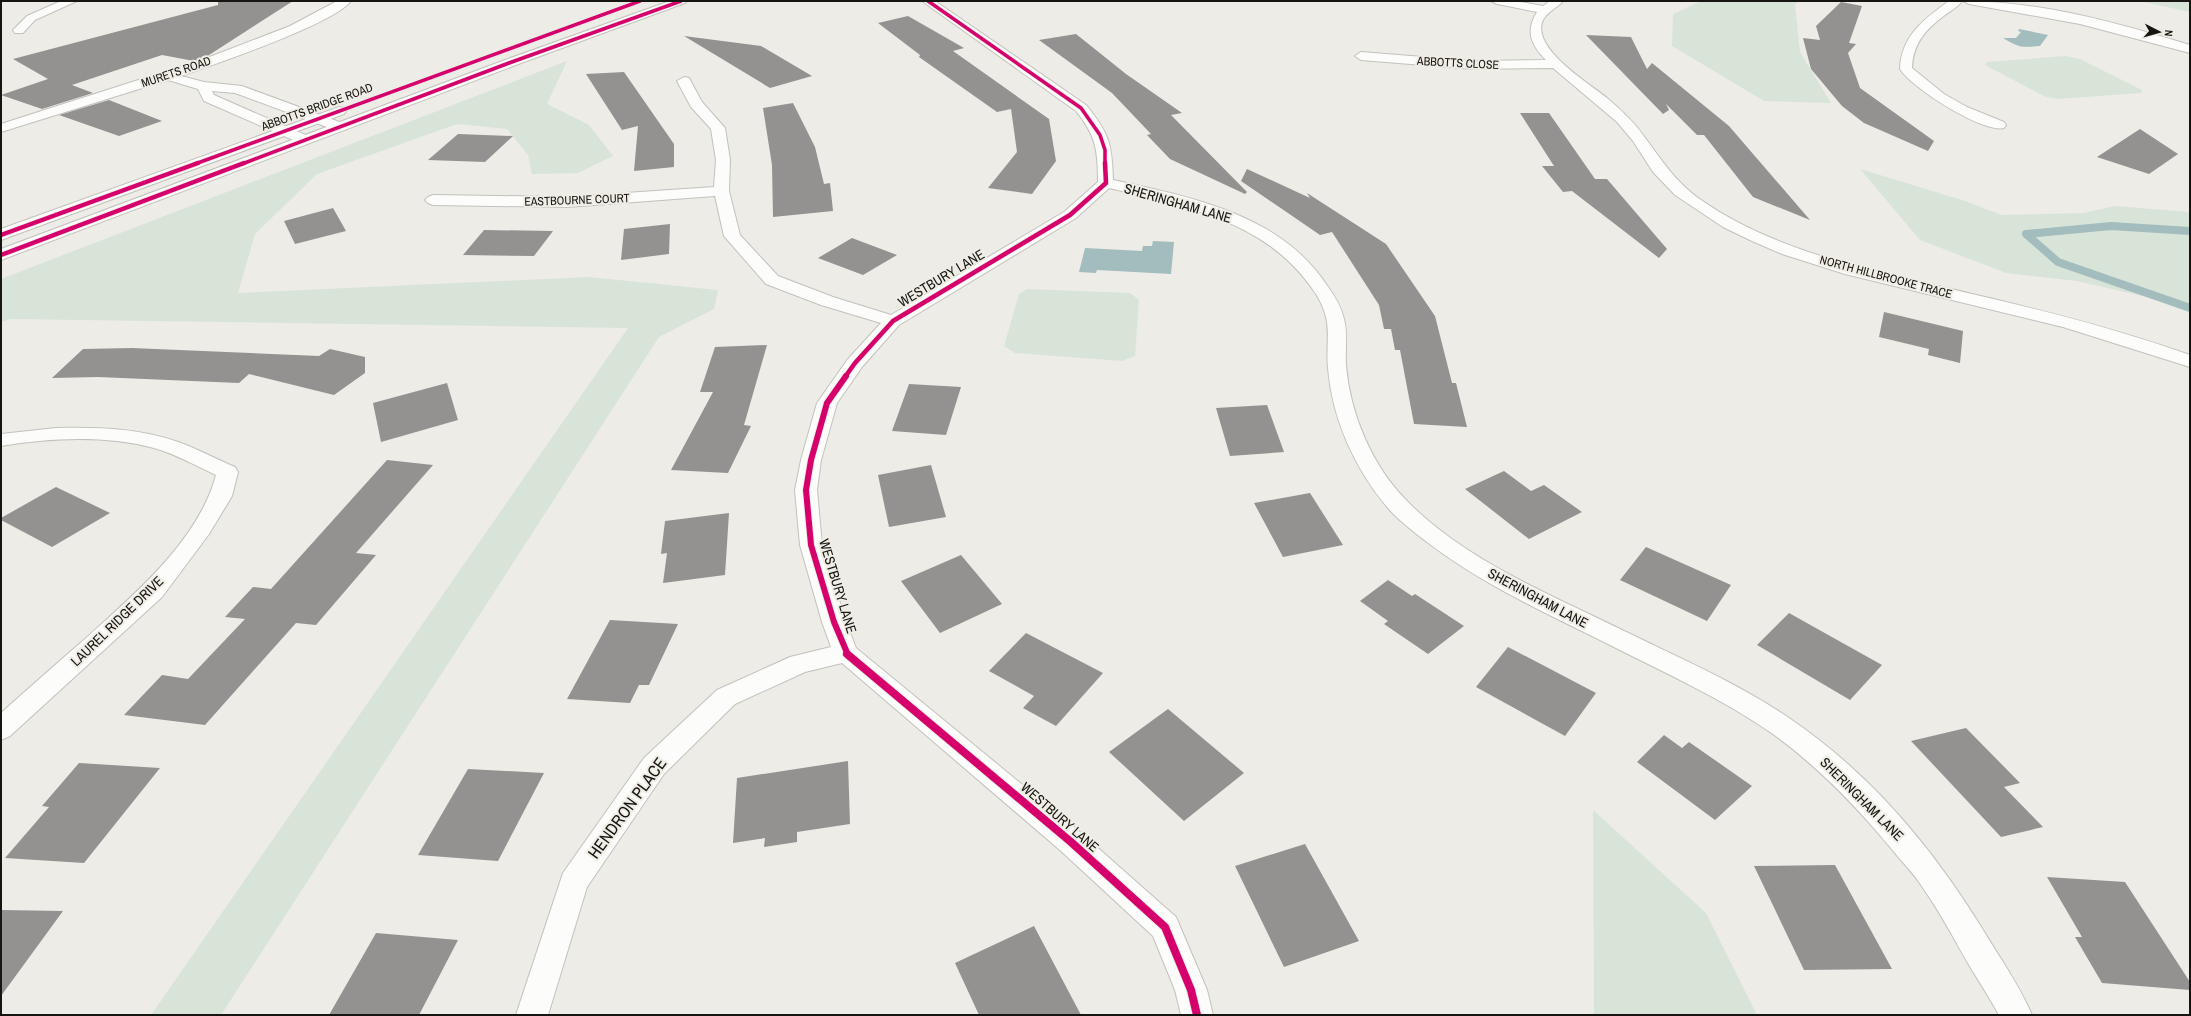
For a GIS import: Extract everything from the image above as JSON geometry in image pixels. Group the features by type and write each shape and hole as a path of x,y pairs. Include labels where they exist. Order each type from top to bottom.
{"street":[{"path":"19,30 31,18 71,1"},
{"name":"MURETS ROAD","path":"1,128 169,76 283,34 328,13 344,1"},
{"name":"ABBOTTS BRIDGE ROAD","path":"1,235 640,1"},
{"name":"ABBOTTS BRIDGE ROAD","path":"1,255 305,140 681,1"},
{"path":"928,1 1081,108 1100,131 1105,145 1106,183"},
{"path":"1496,1 1550,5"},
{"path":"1956,1 1925,26 1911,40 1905,56 1906,69 1939,97 1962,110 1999,125"},
{"path":"1969,1 2114,28 2150,36 2190,49"},
{"name":"NORTH HILLBROOKE TRACE","path":"1550,5 1536,21 1535,34 1540,47 1555,64 1618,115 1636,136 1661,173 1680,192 1725,221 1781,248 1850,270 2057,320 2190,361"},
{"name":"ABBOTTS CLOSE","path":"1361,56 1473,65 1555,64"},
{"path":"169,76 203,86 237,89 340,127"},
{"path":"684,81 696,104 718,128 723,160 721,191 732,236 772,280 827,301 893,320"},
{"path":"203,86 209,98 305,140"},
{"name":"WESTBURY LANE","path":"1106,183 1070,215 893,320 855,362 827,403 811,460 806,490 811,545 834,622 846,653 1070,842 1164,926 1191,990 1196,1015"},
{"name":"SHERINGHAM LANE","path":"1106,183 1167,197 1218,213 1246,224 1271,238 1292,255 1324,292 1334,313 1338,335 1336,362 1339,387 1355,442 1394,502 1426,530 1507,584 1722,691 1779,725 1834,768 1884,818 1935,880 2016,1015"},
{"name":"EASTBOURNE COURT","path":"433,200 567,202 721,191"},
{"name":"LAUREL RIDGE DRIVE","path":"1,440 22,435 76,435 152,441 191,455 227,472 221,496 198,534 154,591 1,729"},
{"name":"HENDRON PLACE","path":"532,1015 574,882 654,766 726,697 799,664 846,653"}],"shaded area":[{"path":"1701,1 1799,1 1795,5 1800,52 1831,103 1764,101 1672,46 1673,14"},
{"path":"2139,1 2187,1 2190,2 2190,12"},
{"path":"2065,56 2080,59 2142,90 2141,93 2058,99 2046,97 1985,65 1987,62"},
{"path":"567,61 547,104 589,125 613,156 578,173 532,174 528,155 507,129 457,124 317,174 255,234 238,293 589,277 718,290 714,309 659,337 221,1015 151,1015 628,328 10,319 1,322 1,279"},
{"path":"1860,169 1965,201 2002,215 2083,213 2115,206 2190,212 2190,246 2188,247 2190,250 2190,307 2077,281 2006,273 1920,240"},
{"path":"1027,289 1130,293 1139,300 1135,356 1122,361 1015,353 1004,346 1019,294"},
{"path":"1593,810 1706,913 1757,1015 1594,1015"}],"water":[{"path":"2019,29 2048,35 2040,46 2029,47 2014,44 2003,38 2016,38 2021,32 2018,31"},
{"path":"1153,241 1174,242 1171,274 1097,270 1096,273 1079,272 1085,248 1142,251 1143,246 1152,246"}],"building":[{"path":"218,1 293,1 206,57 194,61 162,55 72,85 93,93 42,109 1,95 48,79 13,59 218,5"},
{"path":"1841,2 1862,6 1849,43 1856,44 1848,53 1860,88 1934,141 1928,151 1864,123 1842,106 1811,69 1803,38 1820,40 1816,26"},
{"path":"908,16 964,48 953,51 1049,119 1056,161 1032,194 988,188 1017,152 1011,109 997,112 919,57 920,55 878,23"},
{"path":"1076,34 1126,74 1182,113 1171,115 1247,192 1245,194 1170,159 1147,135 1151,134 1112,93 1039,40"},
{"path":"1586,35 1631,37 1647,69 1652,63 1729,126 1810,220 1753,197 1704,135 1697,135 1666,104 1669,110 1663,114"},
{"path":"684,36 761,46 812,76 770,88"},
{"path":"624,72 674,144 674,167 634,171 638,126 622,130 586,74"},
{"path":"109,100 162,121 119,136 59,115"},
{"path":"793,103 815,147 824,184 830,183 833,211 773,217 772,165 763,108"},
{"path":"1520,113 1549,113 1595,179 1607,179 1667,249 1659,258 1572,191 1563,192 1542,166 1554,166"},
{"path":"2140,129 2178,154 2149,174 2097,157"},
{"path":"458,134 513,136 485,162 428,160"},
{"path":"1247,169 1310,198 1307,193 1386,244 1435,316 1452,383 1456,383 1467,427 1414,424 1400,350 1395,350 1391,329 1384,329 1379,305 1332,232 1320,235 1241,181"},
{"path":"333,208 346,231 295,244 284,221"},
{"path":"670,224 669,254 621,260 624,229"},
{"path":"484,230 553,231 534,256 463,255"},
{"path":"852,238 897,255 863,275 818,258"},
{"path":"1884,312 1963,331 1960,363 1928,355 1929,349 1879,337"},
{"path":"767,345 744,425 751,426 728,473 671,470 713,392 700,392 715,347"},
{"path":"132,348 319,356 330,349 365,357 365,373 334,395 249,374 239,383 98,377 52,378 83,349"},
{"path":"447,383 458,420 381,442 373,403"},
{"path":"909,384 961,387 946,435 892,431"},
{"path":"1267,405 1284,452 1230,456 1216,408"},
{"path":"387,460 433,465 356,553 376,555 316,625 296,623 205,725 124,715 162,675 188,679 245,619 225,617 253,587 271,589"},
{"path":"931,465 946,517 889,527 878,475"},
{"path":"1504,471 1531,491 1544,485 1582,512 1529,539 1465,489"},
{"path":"56,487 110,513 52,547 1,520 1,518"},
{"path":"1310,493 1343,545 1283,557 1254,503"},
{"path":"729,513 725,575 663,583 667,553 661,554 665,521"},
{"path":"1646,547 1731,585 1707,621 1620,580"},
{"path":"961,555 1002,604 940,633 901,581"},
{"path":"1388,580 1412,596 1415,594 1464,626 1428,654 1384,624 1388,621 1360,601"},
{"path":"1789,613 1882,665 1850,700 1757,645"},
{"path":"610,620 678,624 649,685 639,685 630,703 567,699"},
{"path":"1026,633 1103,673 1056,726 1023,708 1034,696 989,671"},
{"path":"1508,647 1596,693 1565,736 1476,687"},
{"path":"1168,709 1244,773 1184,821 1109,752"},
{"path":"1966,728 2020,783 2004,787 2043,827 2001,837 1911,741"},
{"path":"1664,735 1682,748 1689,742 1752,786 1715,820 1637,762"},
{"path":"848,761 850,824 797,832 797,842 764,847 765,838 733,843 737,778"},
{"path":"79,763 160,768 84,863 5,858 49,807 42,806"},
{"path":"468,769 544,773 498,861 418,855"},
{"path":"1305,844 1359,941 1284,967 1235,866"},
{"path":"1835,865 1892,969 1804,970 1754,866"},
{"path":"2047,877 2125,882 2190,982 2190,990 2102,983 2075,937 2082,937"},
{"path":"1,910 63,911 1,996"},
{"path":"1034,926 1081,1015 979,1015 955,963"},
{"path":"376,933 458,940 419,1015 329,1015"}],"waterway":[{"path":"2190,231 2111,226 2026,234 2058,262 2190,308"}],"cycle path":[{"path":"1,235 640,1"},
{"path":"1,255 509,63 681,1"},
{"path":"928,1 1081,108 1096,127 1103,142 1105,150 1106,183 1070,215 893,321 855,363 827,403 811,460 806,490 811,545 834,622 846,653 1071,842 1165,927 1191,990 1197,1015"}]}
